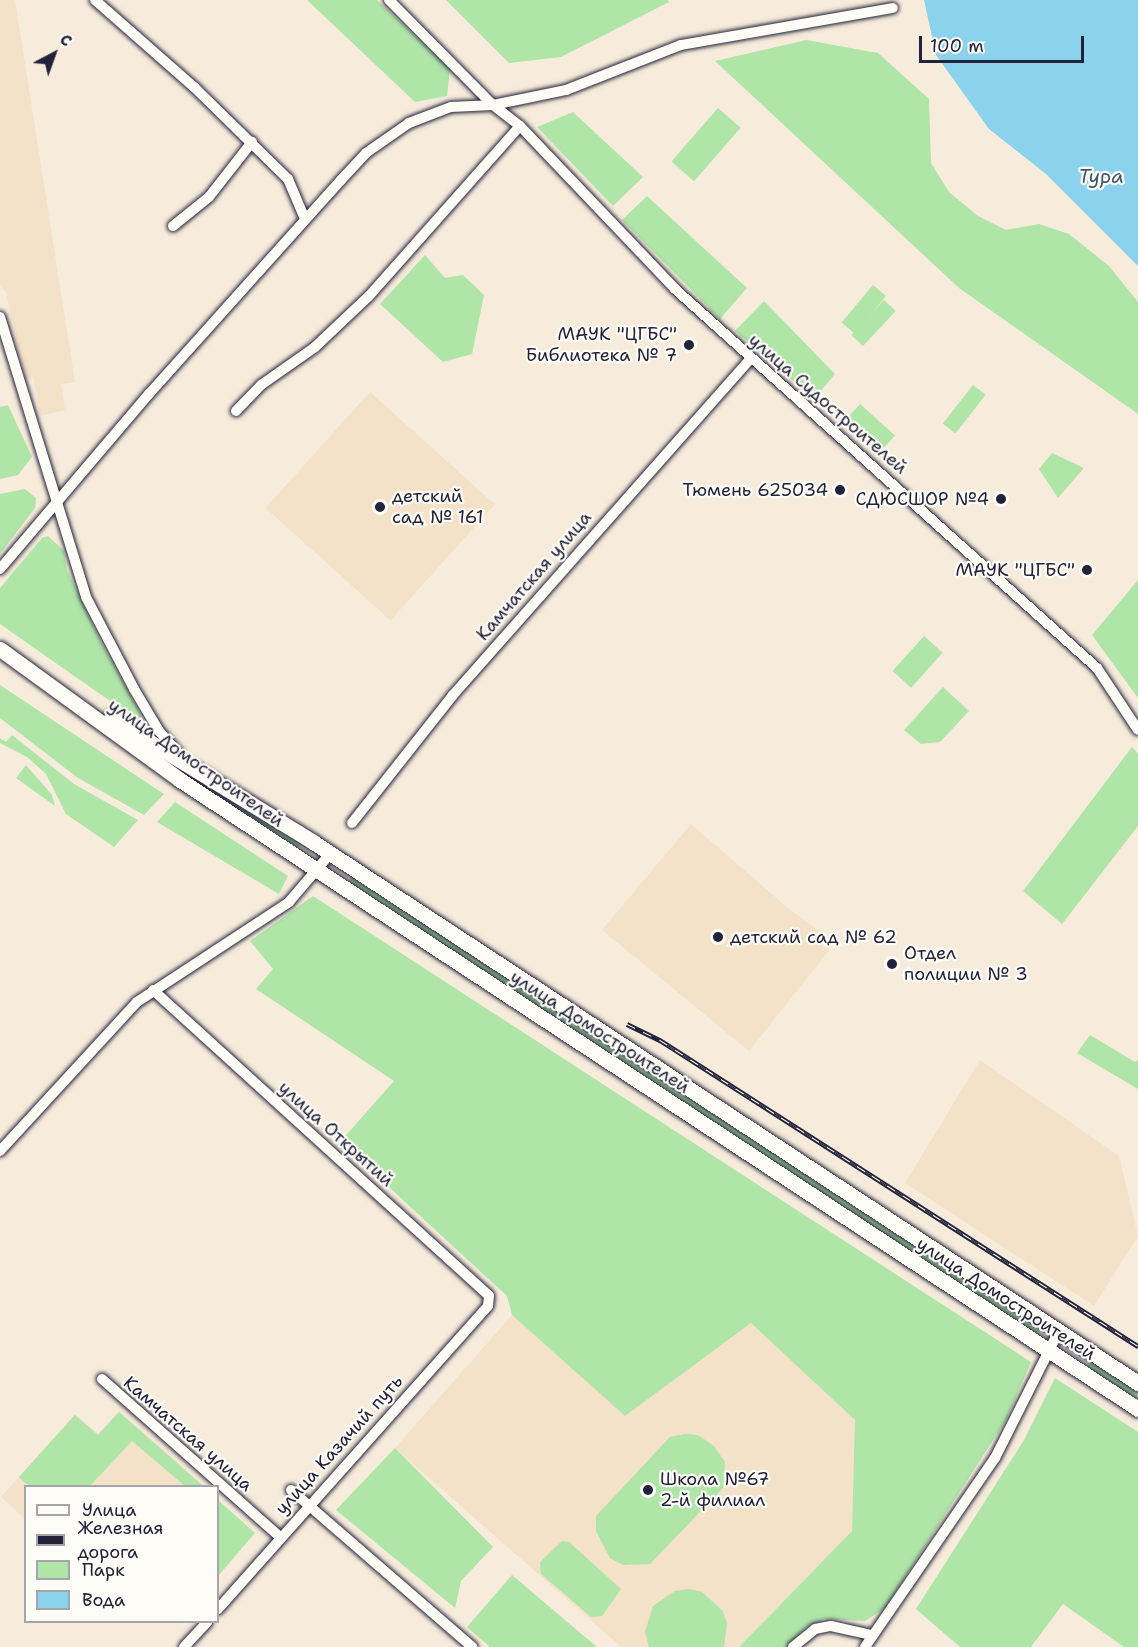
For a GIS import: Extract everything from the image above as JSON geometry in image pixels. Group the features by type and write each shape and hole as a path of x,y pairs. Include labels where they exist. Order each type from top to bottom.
{"main road":[{"name":"улица Домостроителей","path":"0,649 180,780 1138,1408"},
{"name":"улица Домостроителей","path":"47,681 189,764 330,854 1138,1383"}],"street":[{"path":"95,0 252,142 288,179 305,219"},
{"name":"улица Судостроителей","path":"388,0 493,105 520,126 675,290 1089,660 1106,677 1138,730"},
{"path":"0,569 56,501 305,219 366,153 409,123 451,107 493,105 566,90 681,45 893,8"},
{"path":"237,411 261,385 315,347 369,296 520,126"},
{"path":"173,226 209,197 252,142"},
{"path":"0,317 86,597 159,731 189,764"},
{"name":"Камчатская улица","path":"352,823 447,703 751,358"},
{"path":"0,1151 137,1002 289,902 330,854"},
{"name":"улица Открытий","path":"153,990 483,1287 489,1296 488,1306"},
{"name":"улица Казачий путь","path":"219,1608 279,1536 488,1306"},
{"path":"865,1647 995,1458 1059,1331"},
{"name":"Камчатская улица","path":"102,1379 279,1536"},
{"path":"291,1490 472,1647"},
{"path":"184,1647 206,1623"},
{"path":"794,1647 815,1629 831,1626 872,1635"}],"shaded area":[{"path":"0,0 15,0 75,382 61,384 65,410 41,416 33,377 25,379 6,293 0,286"},
{"name":"детский сад № 161","path":"370,392 495,504 390,620 266,508"},
{"name":"детский сад № 62","path":"691,824 788,908 835,943 749,1051 602,930"},
{"path":"980,1060 1119,1156 1138,1236 1094,1306 905,1183"},
{"name":"Школа №67 2-й филиал","path":"512,1315 625,1416 751,1323 856,1420 852,1531 739,1647 621,1647 395,1448"},
{"path":"119,1411 203,1485 24,1485 24,1518 1,1497 75,1414 98,1434"}],"green space":[{"path":"307,0 377,0 450,69 447,96 415,102"},
{"path":"446,0 668,0 669,2 561,57 509,63"},
{"path":"806,40 878,53 929,99 931,163 949,192 978,216 1006,230 1039,224 1069,234 1109,266 1138,302 1138,414 959,288 715,61"},
{"path":"718,108 741,128 694,181 671,162"},
{"path":"573,112 643,177 613,206 537,127"},
{"path":"647,196 747,288 720,319 622,220"},
{"path":"425,255 445,278 463,275 484,295 472,354 443,362 380,304"},
{"path":"873,285 886,296 855,333 842,323"},
{"path":"884,300 896,311 863,346 851,335"},
{"path":"764,301 835,374 814,399 735,331"},
{"path":"973,385 986,395 955,433 943,424"},
{"path":"860,404 895,435 879,453 844,422"},
{"path":"8,405 32,457 18,475 0,479 0,407"},
{"path":"1052,453 1084,468 1058,498 1039,469"},
{"path":"25,489 36,498 35,508 0,554 0,494"},
{"path":"48,536 64,551 67,570 102,644 141,715 140,722 0,624 0,588 42,538"},
{"path":"1138,580 1138,698 1092,635"},
{"path":"924,636 943,653 911,688 893,671"},
{"path":"0,685 164,794 144,815 78,778 0,718"},
{"path":"943,687 969,711 940,742 921,744 904,730"},
{"path":"12,735 74,784 138,820 114,847 66,814 46,774 27,757 0,743 0,738 6,742"},
{"path":"1132,747 1138,754 1138,826 1062,924 1023,891"},
{"path":"26,765 52,795 55,806 16,778"},
{"path":"204,780 302,845 297,847 204,786"},
{"path":"175,802 288,876 279,894 157,822"},
{"path":"352,877 1041,1331 1036,1333 349,882"},
{"path":"313,896 1031,1362 1006,1420 885,1608 865,1621 824,1619 805,1628 787,1647 739,1647 852,1531 855,1420 751,1323 625,1416 512,1315 507,1296 340,1142 394,1081 256,989 273,969 250,941"},
{"path":"1090,1035 1135,1062 1138,1060 1138,1089 1077,1053"},
{"path":"1089,1361 1138,1391 1138,1399 1088,1367"},
{"path":"1055,1378 1138,1432 1138,1647 1124,1647 1063,1604 1031,1647 960,1647 916,1609 1024,1440"},
{"path":"119,1412 202,1485 184,1485 132,1441 91,1485 28,1485 19,1477 75,1415 98,1435"},
{"path":"685,1434 698,1435 714,1446 725,1462 723,1488 650,1564 623,1565 610,1558 596,1531 596,1516 670,1437"},
{"path":"395,1448 493,1547 461,1581 455,1608 336,1510"},
{"path":"219,1501 255,1533 219,1575"},
{"path":"562,1541 569,1542 621,1589 602,1616 591,1617 541,1574 540,1562"},
{"path":"512,1575 597,1647 490,1647 467,1627"},
{"path":"689,1589 702,1592 722,1610 727,1623 724,1647 649,1647 645,1632 653,1606 675,1591"}],"water":[{"name":"Тура","path":"924,0 1138,0 1138,266 1046,174 989,129 936,55"}],"railway":[{"path":"627,1024 660,1040 1138,1346"}],"place":[{"name":"МАУК \"ЦГБС\" Библиотека № 7","path":"689,345"},
{"name":"Тюмень 625034","path":"840,490"},
{"name":"СДЮСШОР №4","path":"1001,499"},
{"name":"детский сад № 161","path":"380,507"},
{"name":"МАУК \"ЦГБС\"","path":"1087,570"},
{"name":"детский сад № 62","path":"718,937"},
{"name":"Отдел полиции № 3","path":"892,964"},
{"name":"Школа №67 2-й филиал","path":"648,1490"}]}
